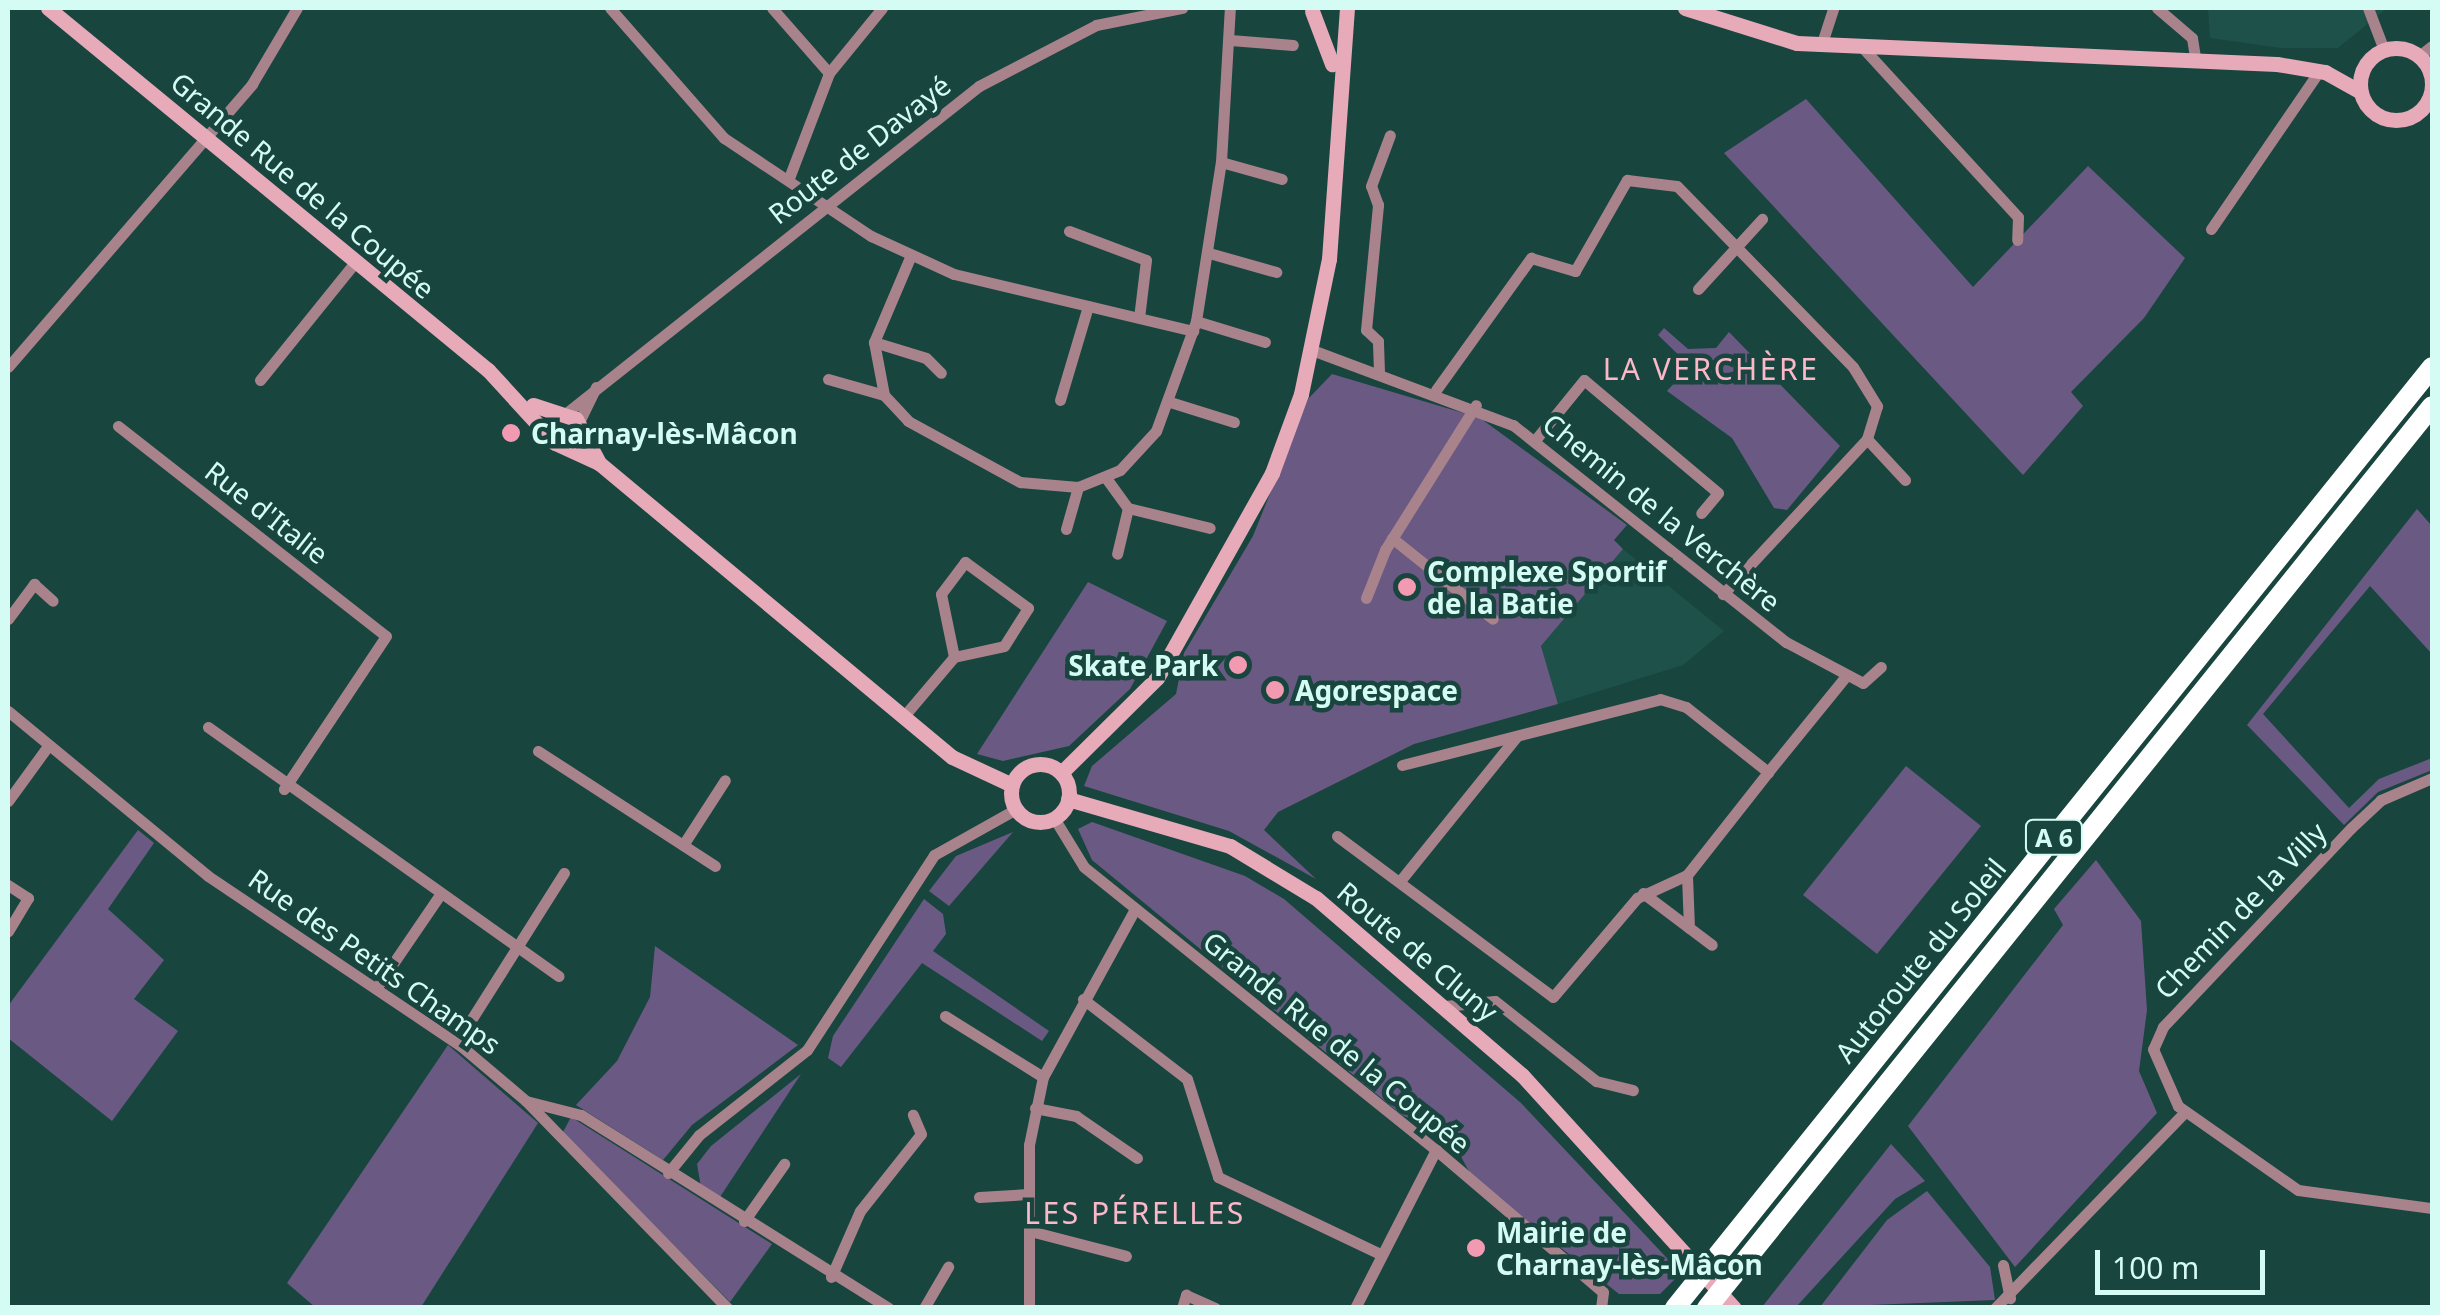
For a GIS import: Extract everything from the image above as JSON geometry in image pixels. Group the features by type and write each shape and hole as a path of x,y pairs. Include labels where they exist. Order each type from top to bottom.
{"highway":[{"name":"Autoroute du Soleil","path":"1675,1308 2432,367"},
{"name":"Autoroute du Soleil","path":"1707,1308 2432,406"}],"main road":[{"name":"Grande Rue de la Coupée","path":"48,8 525,402 566,423 599,464"},
{"path":"1061,773 1136,706 1209,595 1272,473 1312,350 1335,199 1336,77 1348,8 1310,9 1336,77"},
{"path":"1686,8 1820,46 2194,58 2322,71 2365,65 2384,50 2419,56 2432,89 2403,120 2381,117 2360,92 2322,71"},
{"path":"2360,92 2365,65"},
{"name":"Grande Rue de la Coupée","path":"566,423 567,446 599,464 966,767 1012,785"},
{"path":"566,423 567,446"},
{"path":"1031,765 1061,773 1068,799 1054,818 1038,822 1016,809 1012,785 1031,765"},
{"name":"Route de Cluny","path":"1068,799 1230,846 1316,898 1444,1006 1586,1140 1734,1308"}],"street":[{"path":"8,367 207,138 297,8"},
{"path":"610,8 713,128 789,178 826,208 911,255 1088,306 1265,342"},
{"path":"772,8 829,73"},
{"path":"789,178 829,73 882,8"},
{"name":"Route de Davayé","path":"566,423 596,387 1021,58 1096,25 1182,8"},
{"path":"828,379 884,395 973,462 1020,482 1078,487 1106,478 1140,452 1170,402 1194,326 1209,253 1221,162 1230,8"},
{"path":"1820,46 1832,8"},
{"path":"2157,8 2192,38 2194,58"},
{"path":"2368,8 2384,50"},
{"path":"1230,40 1293,45"},
{"path":"2419,56 2432,46"},
{"path":"1863,48 2018,217 2017,240"},
{"path":"2211,229 2322,71"},
{"path":"1378,372 1378,341 1366,330 1378,205 1371,186 1390,135"},
{"path":"1221,162 1282,179"},
{"path":"1436,390 1531,258 1575,272 1627,180 1677,186 1869,387 1877,406 1867,440 1723,594"},
{"path":"1698,289 1762,219"},
{"path":"1069,231 1146,260 1139,318"},
{"path":"1209,253 1276,272"},
{"path":"884,395 874,342 911,255"},
{"path":"260,380 356,261"},
{"path":"1060,400 1088,306"},
{"path":"874,342 926,358 941,372"},
{"name":"Chemin de la Verchère","path":"1312,350 1476,405 1536,439 1723,594 1846,676 1863,682 1882,667"},
{"path":"1536,439 1584,380 1718,494 1701,513"},
{"path":"1170,402 1234,422"},
{"path":"1366,598 1392,538 1476,405"},
{"name":"Rue d'Italie","path":"118,426 386,636 284,789"},
{"path":"1867,440 1905,480"},
{"path":"1106,478 1128,508 1210,528"},
{"path":"1066,529 1078,487"},
{"path":"1116,554 1128,508"},
{"path":"1392,538 1493,619"},
{"path":"904,716 954,657 1004,646 1028,608 965,562 941,594 954,657"},
{"path":"8,619 34,584 53,600"},
{"path":"1337,836 1553,997 1643,893 1687,876 1846,676"},
{"path":"1402,765 1520,733 1673,700 1768,772"},
{"name":"Rue des Petits Champs","path":"8,713 208,876 377,987 526,1100 581,1115 744,1222 889,1308"},
{"path":"208,728 284,789 559,976"},
{"path":"1400,881 1520,733"},
{"path":"8,801 48,746"},
{"path":"538,751 715,866"},
{"name":"Chemin de la Villy","path":"2185,1112 2156,1066 2162,1027 2381,800 2432,778"},
{"path":"683,845 724,780"},
{"path":"668,1173 699,1134 807,1050 934,854 1016,809"},
{"name":"Grande Rue de la Coupée","path":"1054,818 1069,850 1136,909 1436,1150 1602,1292 1602,1308"},
{"path":"471,1020 564,873"},
{"path":"1687,876 1689,928"},
{"path":"8,882 28,898 8,931"},
{"path":"1643,893 1712,944"},
{"path":"377,987 440,896"},
{"path":"1029,1308 1034,1232 1029,1194 1036,1108 1044,1077 1083,999 1136,909"},
{"path":"1083,999 1186,1079 1218,1177 1380,1254"},
{"path":"1444,1006 1495,1002 1596,1081 1633,1090"},
{"path":"945,1016 1044,1077"},
{"path":"526,1100 726,1308"},
{"path":"1036,1108 1076,1116 1138,1158"},
{"path":"1996,1308 2010,1298 2185,1112 2322,1199 2432,1208"},
{"path":"831,1276 860,1212 921,1134 913,1115"},
{"path":"1355,1308 1436,1150"},
{"path":"744,1222 784,1164"},
{"path":"979,1198 1029,1194"},
{"path":"1034,1232 1126,1256"},
{"path":"2003,1265 2010,1298"},
{"path":"924,1308 948,1267"},
{"path":"1182,1308 1186,1295 1215,1308"}],"shaded area":[{"path":"2208,8 2387,8 2338,48 2281,48 2210,38"},
{"path":"1806,99 1973,287 2088,166 2185,258 2144,318 2071,392 2083,406 2023,475 1724,153"},
{"path":"1664,328 1688,349 1716,348 1729,332 1840,446 1787,510 1774,508 1732,438 1667,391 1690,366 1658,335"},
{"name":"Complexe Sportif de la Batie","path":"1332,374 1480,418 1627,525 1614,540 1623,549 1541,646 1558,704 1414,744 1278,812 1264,830 1316,879 1229,831 1084,786 1092,766 1176,694 1184,653 1253,536 1308,399"},
{"path":"2417,509 2432,526 2432,654 2370,586 2263,714 2349,808 2379,779 2432,758 2432,770 2378,792 2344,825 2247,725"},
{"path":"1623,549 1724,631 1683,665 1558,704 1541,646"},
{"path":"1088,582 1167,621 1130,689 1069,746 1003,761 977,754"},
{"path":"1906,766 1981,826 1877,954 1803,895"},
{"path":"1092,822 1245,876 1284,899 1521,1103 1681,1273 1660,1294 1619,1294 1472,1177 1451,1138 1402,1115 1092,860 1078,829"},
{"path":"138,830 154,843 108,909 164,960 134,999 178,1031 112,1121 8,1038 8,1006"},
{"path":"1013,832 949,906 929,891 956,856"},
{"path":"2096,860 2141,921 2147,1010 2139,1071 2157,1113 2015,1267 1908,1126 2063,925 2054,909"},
{"path":"924,899 943,914 946,934 933,951 1049,1031 1042,1041 922,963 841,1067 828,1058 833,1036"},
{"path":"655,946 798,1045 692,1125 663,1160 576,1105 617,1061 650,997"},
{"path":"448,1045 538,1123 421,1307 315,1307 287,1283"},
{"path":"801,1074 718,1200 701,1187 697,1164 711,1146"},
{"path":"571,1117 772,1244 730,1302 562,1134"},
{"path":"1891,1144 1925,1181 1895,1199 1796,1307 1762,1307"},
{"path":"1927,1191 1990,1267 1995,1300 1820,1307 1887,1220"}],"place":[{"name":"Charnay-lès-Mâcon","path":"511,433"},
{"name":"Complexe Sportif de la Batie","path":"1407,587"},
{"name":"Skate Park","path":"1238,665"},
{"name":"Agorespace","path":"1275,690"},
{"name":"Mairie de Charnay-lès-Mâcon","path":"1476,1248"}],"district":[{"name":"LA VERCHÈRE","path":"1711,369"},
{"name":"LES PÉRELLES","path":"1135,1213"}]}
